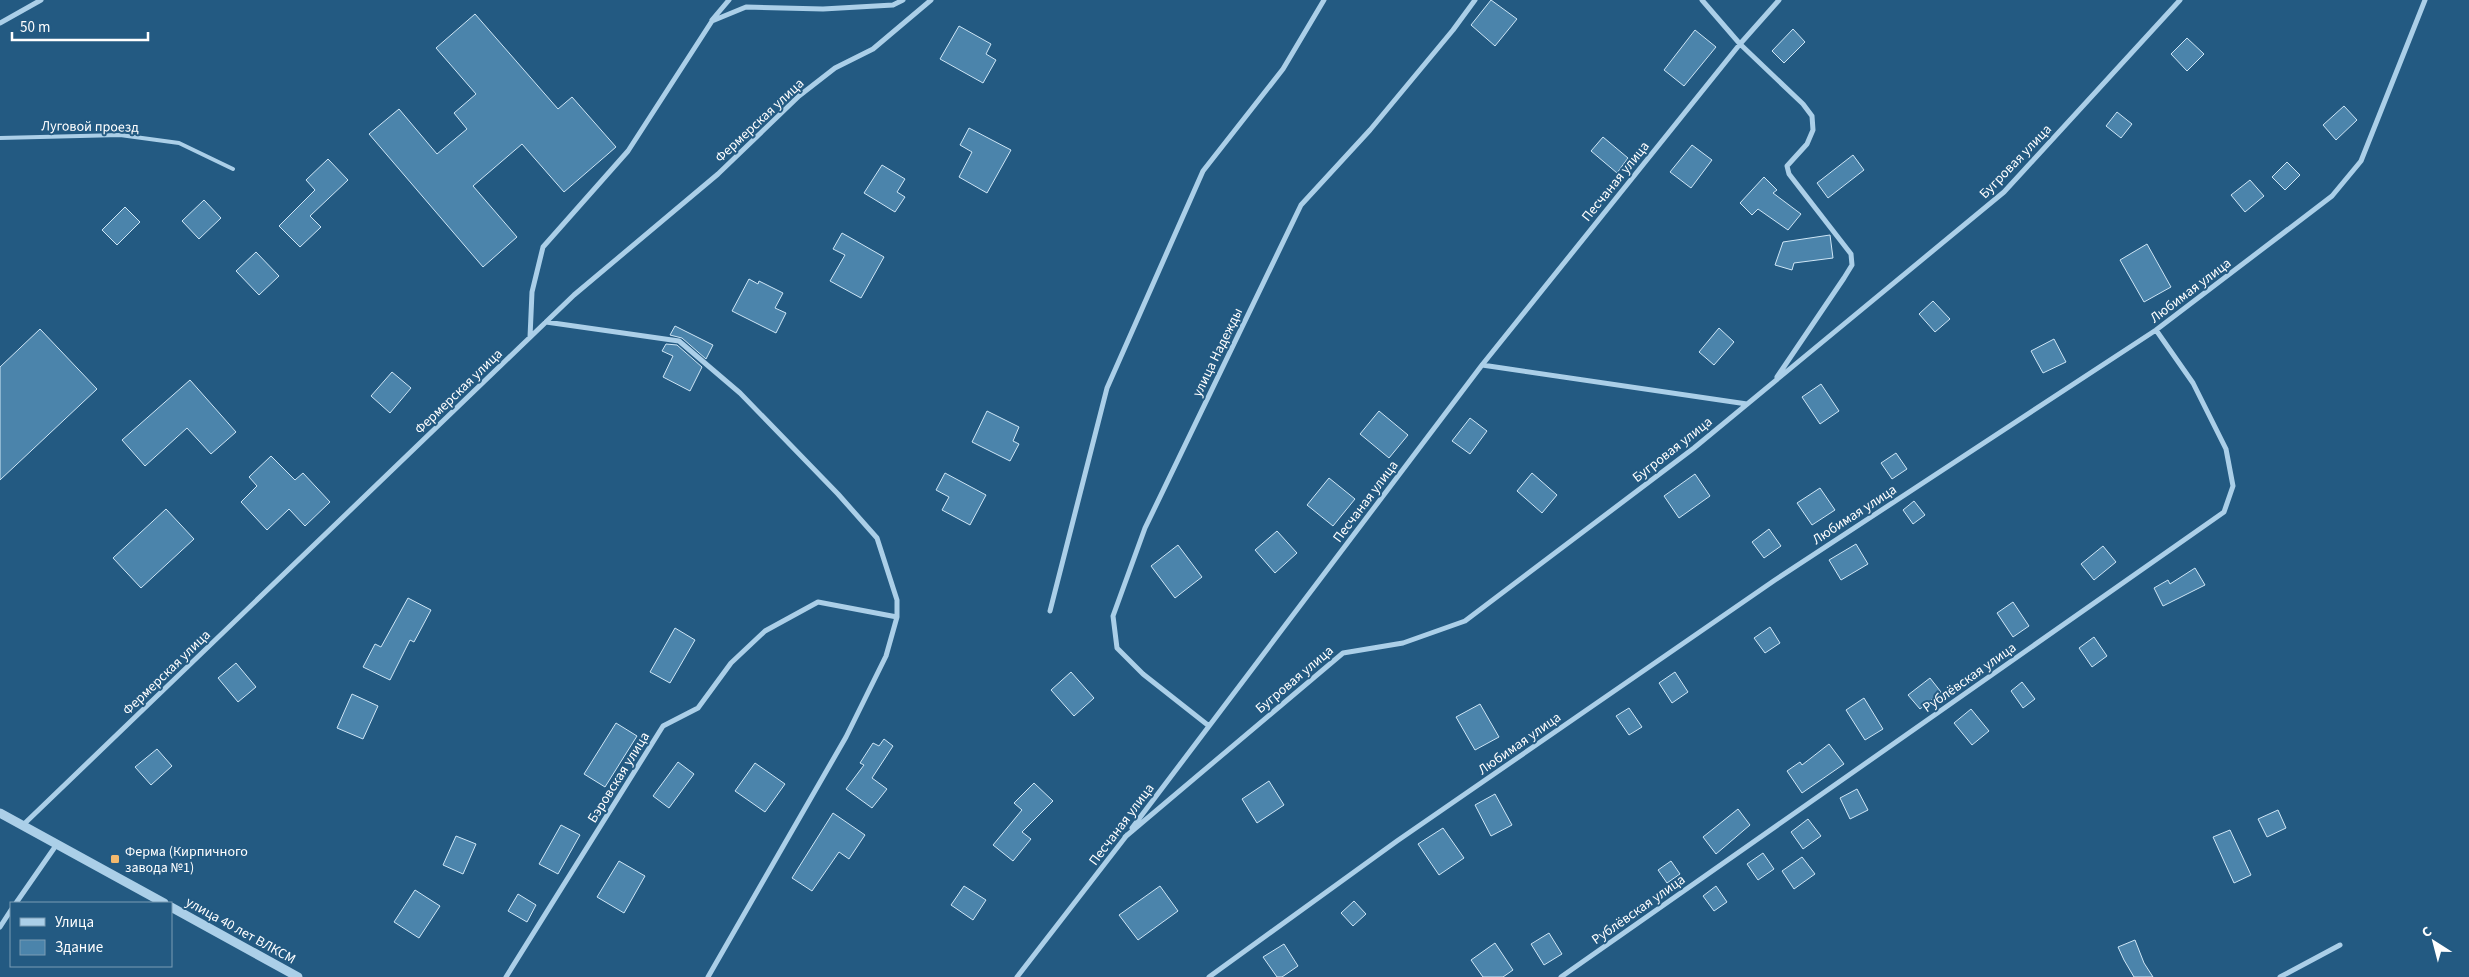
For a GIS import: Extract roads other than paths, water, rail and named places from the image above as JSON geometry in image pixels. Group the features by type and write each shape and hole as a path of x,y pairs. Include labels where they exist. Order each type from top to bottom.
{"street":[{"path":"0,23 41,0"},
{"path":"530,337 532,292 543,247 628,151 712,21 729,0"},
{"path":"712,21 746,7 823,9 893,6 903,0"},
{"name":"Фермерская улица","path":"23,825 574,295 718,174 800,96 835,68 873,49 931,0"},
{"path":"1050,611 1106,388 1199,180 1203,172 1283,69 1324,0"},
{"name":"улица Надежды","path":"1210,726 1143,674 1117,648 1113,616 1145,528 1301,205 1370,130 1453,30 1475,0"},
{"path":"1702,0 1740,44 1803,104 1812,116 1814,130 1807,144 1787,166 1789,174 1851,254 1852,265 1772,383"},
{"name":"Песчаная улица","path":"1018,977 1482,365 1740,44 1779,0"},
{"name":"Бугровая улица","path":"1125,837 1343,653 1403,643 1465,621 1694,448 2004,192 2180,0"},
{"name":"Любимая улица","path":"1209,977 1397,841 1775,580 2156,330 2332,196 2361,161 2425,0"},
{"path":"546,322 679,341 740,393 838,494 877,538 897,600 897,617 886,656 846,737 708,977"},
{"name":"Рублёвская улица","path":"1561,977 2224,512 2233,486 2226,449 2193,383 2156,330"},
{"path":"1482,365 1747,404"},
{"name":"Бэровская улица","path":"506,977 663,726 698,708 731,663 765,631 818,602 897,617"},
{"name":"улица 40 лет ВЛКСМ","path":"0,813 162,902"},
{"path":"17,902 56,844"},
{"name":"улица 40 лет ВЛКСМ","path":"172,908 298,977"},
{"path":"0,927 10,912"},
{"path":"2280,977 2340,945"}],"lane":[{"name":"Луговой проезд","path":"0,138 120,135 159,140 179,143 233,169"}],"place":[{"name":"Ферма (Кирпичного завода №1)","path":"115,859"}]}
